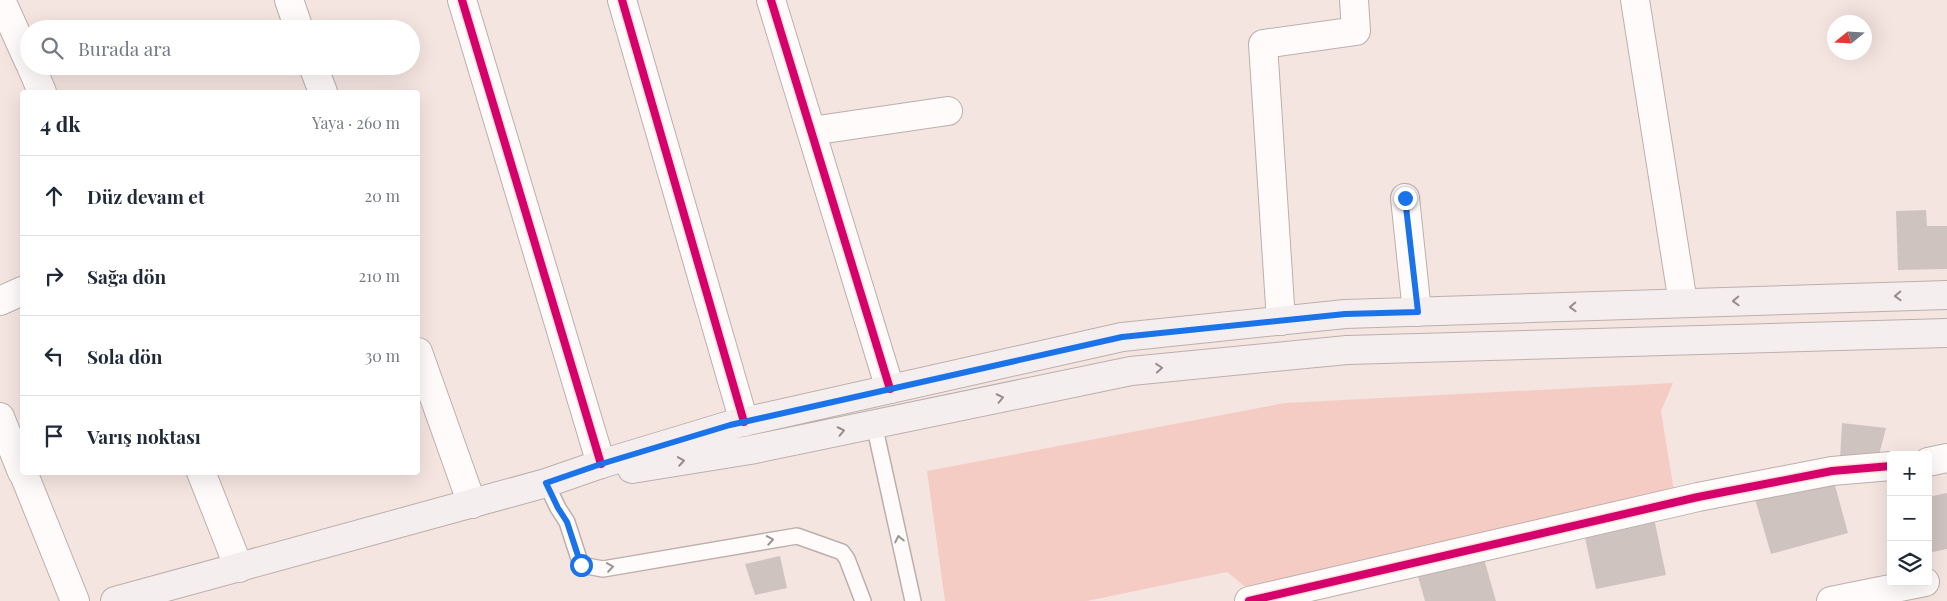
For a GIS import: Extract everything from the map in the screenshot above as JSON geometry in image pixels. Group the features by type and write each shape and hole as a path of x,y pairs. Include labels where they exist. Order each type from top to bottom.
{"main road":[{"path":"115,601 546,483 601,464 744,422 1122,337 1345,314 1947,295"},
{"path":"546,483 750,450 1131,371 1347,350 1947,334"}],"street":[{"path":"1,0 20,42"},
{"path":"289,0 296,20"},
{"path":"462,0 601,464"},
{"path":"622,0 744,422"},
{"path":"771,0 890,389"},
{"path":"1281,320 1263,44 1356,31 1354,0"},
{"path":"1635,0 1684,303"},
{"path":"35,75 41,90"},
{"path":"316,75 322,90"},
{"path":"811,131 948,112"},
{"path":"1405,198 1418,312"},
{"path":"0,301 20,293"},
{"path":"420,358 472,504"},
{"path":"0,417 20,465"},
{"path":"1932,461 1947,458"},
{"path":"1249,601 1698,496 1832,471 1887,466"},
{"path":"24,475 75,601"},
{"path":"202,475 239,568"},
{"path":"1932,581 1947,578"},
{"path":"1831,601 1907,586"}],"lane":[{"path":"874,424 913,601"},
{"path":"546,483 567,522 581,565 603,569 797,536 842,552 847,559 863,601"}],"shaded area":[{"path":"1673,383 1661,411 1674,491 1247,588 1227,572 1087,601 945,601 927,471 1285,403"}],"building":[{"path":"1926,210 1927,226 1947,226 1947,269 1898,270 1896,211"},
{"path":"1842,423 1886,428 1879,455 1840,459"},
{"path":"1833,478 1848,533 1771,554 1755,499"},
{"path":"1947,493 1947,549 1932,552 1932,541 1932,496"},
{"path":"1651,504 1666,575 1596,589 1581,519"},
{"path":"1482,552 1496,601 1425,601 1416,570"},
{"path":"780,556 787,588 755,595 745,564"}],"cycle path":[{"path":"462,0 601,464"},
{"path":"622,0 744,422"},
{"path":"771,0 890,389"},
{"path":"1249,601 1698,497 1832,471 1887,466"}],"route":[{"path":"581,565 567,522 546,483 601,464 730,425 1122,337 1345,314 1418,312 1405,198"}]}
